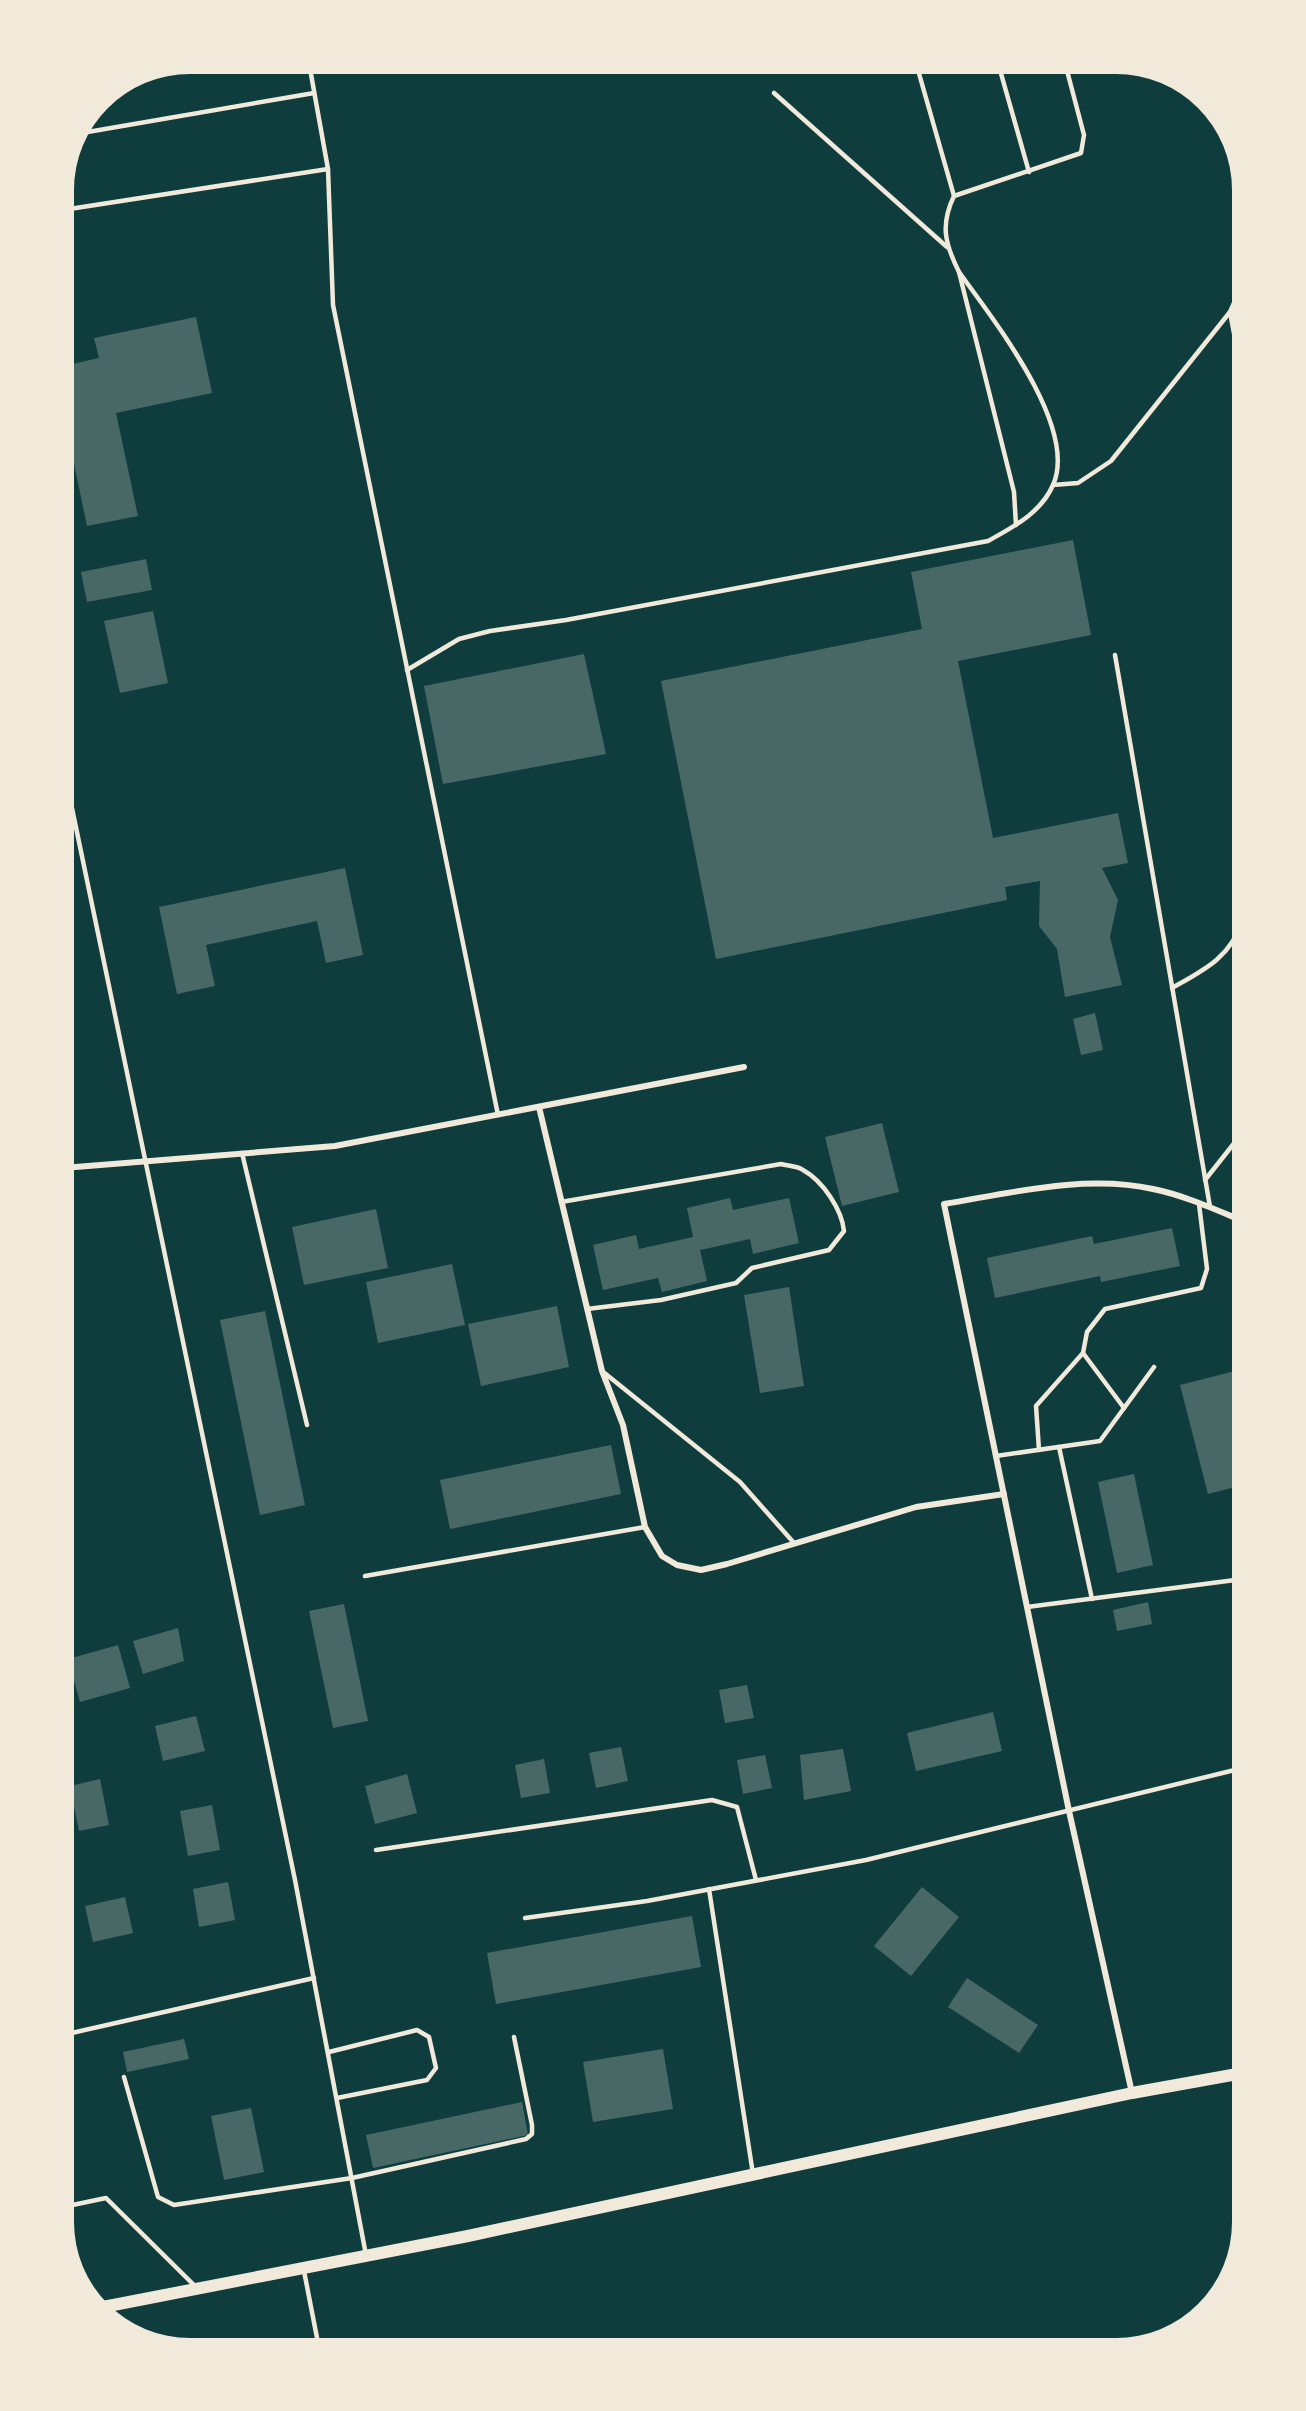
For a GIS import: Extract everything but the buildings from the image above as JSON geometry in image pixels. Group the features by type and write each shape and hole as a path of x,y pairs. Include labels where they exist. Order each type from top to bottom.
{"main road":[{"path":"109,2306 366,2255 1132,2093 1232,2075"}],"street":[{"path":"74,1167 335,1146 744,1067"},
{"path":"539,1107 602,1371 623,1425 645,1527 662,1556 677,1565 701,1570 916,1507 1004,1494"},
{"path":"1132,2093 1070,1811 944,1204 1052,1187 1110,1185 1152,1189 1232,1216"}],"lane":[{"path":"311,74 328,169 333,305 498,1115"},
{"path":"919,74 954,196 946,213 946,247"},
{"path":"1001,74 1029,172"},
{"path":"954,196 1081,153 1084,135 1068,74"},
{"path":"89,132 314,93"},
{"path":"407,670 459,639 490,631 566,620 988,541 1016,525 1037,509 1053,485 1059,460 1055,437 1042,402 1007,339 959,273 946,247 774,93"},
{"path":"74,208 328,169"},
{"path":"959,273 1014,492 1016,525"},
{"path":"1053,485 1078,483 1111,461 1232,308"},
{"path":"1230,312 1232,325"},
{"path":"1114,655 1210,1207"},
{"path":"74,817 314,1978 366,2255"},
{"path":"1172,988 1216,964 1232,942"},
{"path":"1205,1180 1232,1146"},
{"path":"242,1153 307,1425"},
{"path":"561,1202 781,1164 802,1169 820,1185 843,1219 844,1231 829,1250 752,1268 736,1282 661,1300 587,1310"},
{"path":"1039,1450 1036,1406 1083,1353 1087,1332 1106,1309 1201,1288 1207,1269 1199,1204"},
{"path":"1083,1353 1124,1408"},
{"path":"996,1456 1100,1441 1154,1367"},
{"path":"602,1371 740,1482 794,1543"},
{"path":"1059,1447 1092,1599"},
{"path":"365,1576 645,1527"},
{"path":"1027,1607 1232,1580"},
{"path":"525,1918 709,1889 866,1860 1232,1771"},
{"path":"376,1850 712,1800 737,1807 756,1880"},
{"path":"709,1889 753,2174"},
{"path":"74,2033 314,1978"},
{"path":"328,2052 417,2030 429,2037 436,2068 427,2080 337,2098"},
{"path":"124,2077 158,2197 174,2205 352,2178 526,2139 532,2134 532,2125 514,2037"},
{"path":"74,2205 106,2198 198,2289"},
{"path":"303,2268 317,2337"}]}
